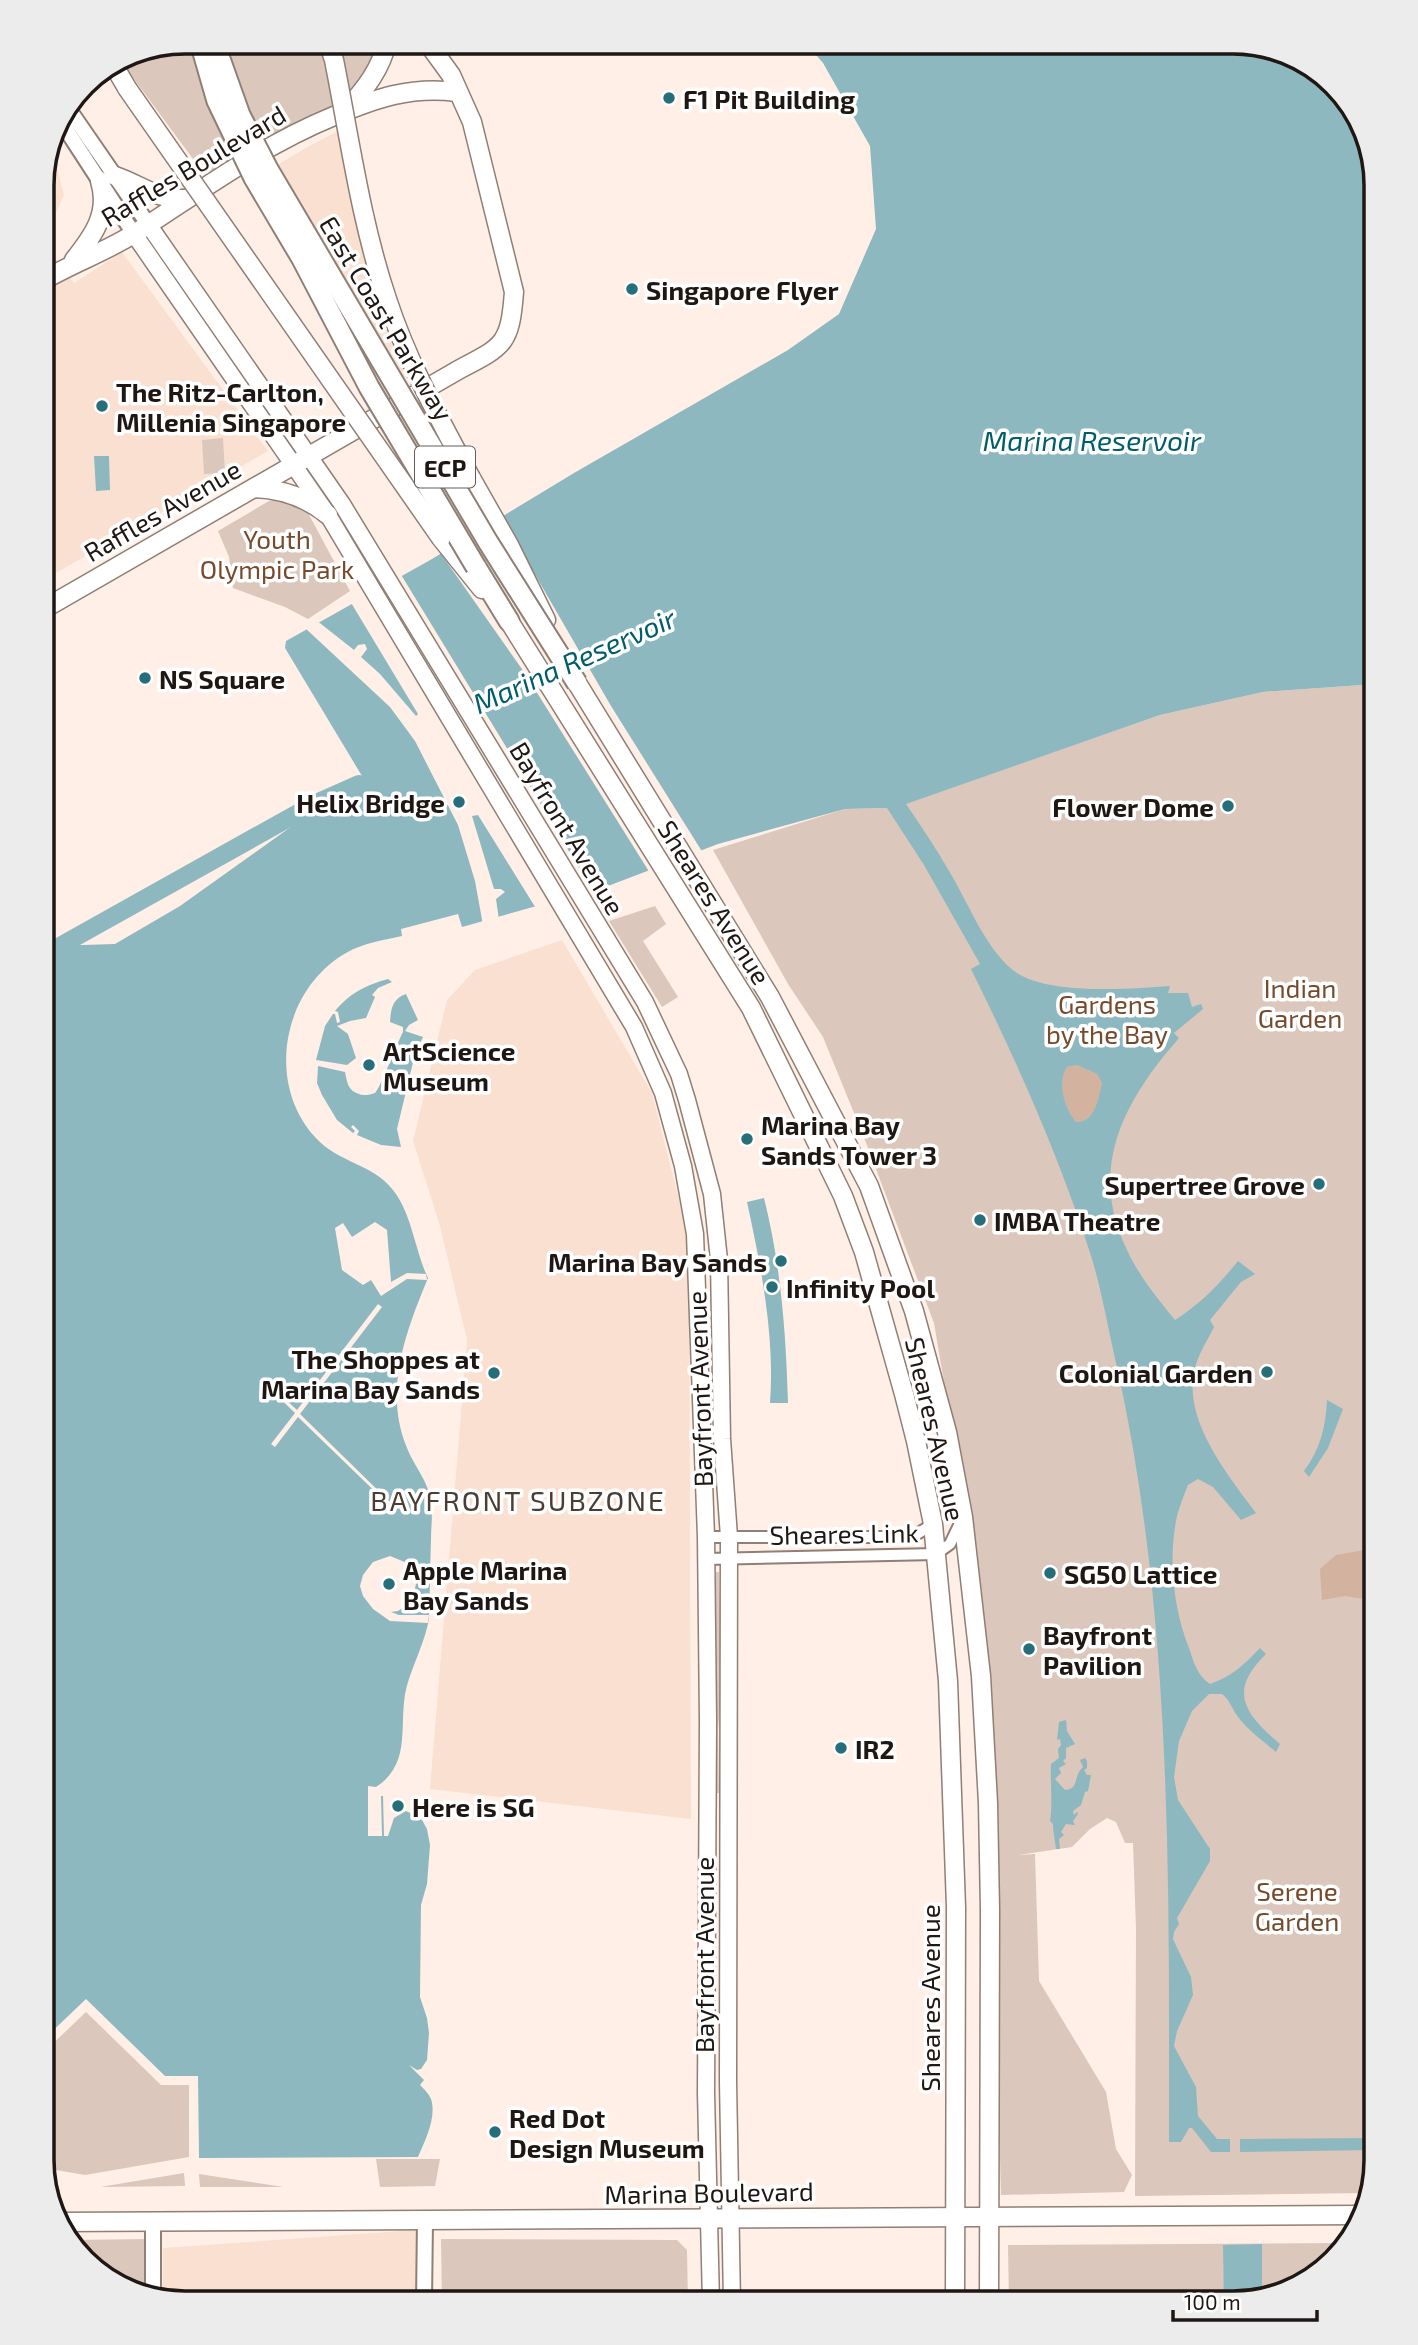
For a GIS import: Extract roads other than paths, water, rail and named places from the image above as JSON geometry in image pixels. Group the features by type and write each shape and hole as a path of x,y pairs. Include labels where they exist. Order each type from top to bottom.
{"highway":[{"name":"East Coast Parkway","path":"203,54 217,101 254,178 302,259 369,387 509,621"},
{"name":"East Coast Parkway","path":"218,54 240,115 268,169 488,542 577,683"}],"main road":[{"name":"Sheares Avenue","path":"332,54 366,224 387,300 412,362 445,430 509,545 577,683 770,997 869,1186 914,1311 947,1432 963,1517 981,1676 988,1803 990,1910 989,2291"},
{"path":"344,111 365,89 383,54"},
{"name":"Raffles Avenue","path":"55,603 494,351 506,336 512,316 514,292 472,122 454,84 435,54"},
{"name":"Sheares Avenue","path":"118,73 441,538 509,621 751,1008 843,1196 864,1252 916,1441 933,1524 948,1681 954,1805 955,2291"},
{"name":"Raffles Boulevard","path":"55,274 141,229 239,164 299,130 344,111 399,93 454,84"},
{"path":"69,266 88,243 101,217 108,179 164,198 184,199"},
{"name":"Bayfront Avenue","path":"141,229 335,510 645,1002 683,1087 705,1165 718,1231 722,1439 729,1537 728,2081 732,2291"},
{"path":"254,488 291,494 335,510"},
{"name":"Bayfront Avenue","path":"335,510 626,1013 663,1093 683,1166 695,1234 706,1537 709,1720 706,2093 711,2291"},
{"name":"Marina Boulevard","path":"70,2222 1351,2215"}],"street":[{"path":"70,123 141,229"},
{"name":"Sheares Link","path":"706,1559 936,1554 950,1544 963,1517"},
{"name":"Sheares Link","path":"706,1537 904,1537 917,1534 933,1524"},
{"path":"424,2290 425,2220"},
{"path":"153,2222 153,2286"}],"water":[{"name":"Marina Reservoir","path":"816,55 1241,55 1275,61 1306,76 1319,87 1342,112 1357,143 1363,168 1364,685 1263,692 1160,715 906,804 944,862 987,940 1017,973 1031,980 1070,988 1170,986 1168,993 1188,993 1192,1007 1201,1004 1203,1009 1174,1033 1179,1038 1142,1086 1128,1111 1117,1137 1111,1163 1111,1191 1115,1220 1127,1250 1149,1287 1175,1320 1209,1294 1238,1261 1255,1274 1241,1282 1210,1320 1214,1327 1195,1366 1193,1391 1202,1429 1211,1447 1256,1513 1241,1520 1213,1487 1198,1479 1188,1485 1182,1500 1173,1549 1179,1616 1196,1668 1210,1684 1225,1678 1260,1648 1266,1654 1247,1680 1245,1702 1258,1723 1280,1744 1276,1752 1242,1722 1222,1694 1209,1694 1192,1711 1179,1741 1174,1777 1178,1800 1210,1849 1210,1861 1177,1918 1179,1924 1174,1932 1173,1939 1191,1977 1193,1995 1177,2031 1174,2046 1196,2087 1198,2116 1217,2139 1230,2139 1230,2152 1211,2152 1192,2128 1189,2128 1181,2142 1169,2142 1167,1852 1158,1658 1136,1466 1096,1273 1052,1148 971,969 980,964 924,865 887,808 845,809 718,844 608,886 462,927 458,914 401,929 402,936 374,942 346,953 325,969 308,989 295,1013 288,1038 286,1064 290,1090 299,1115 324,1146 375,1174 393,1190 405,1210 428,1278 405,1340 397,1383 397,1405 407,1448 431,1502 429,1619 408,1682 400,1753 388,1777 376,1787 376,1796 383,1796 384,1836 388,1836 394,1818 406,1811 421,1818 427,1829 430,1845 427,1884 421,1905 420,1997 429,2033 427,2060 421,2069 417,2070 409,2065 424,2080 420,2085 431,2099 432,2113 418,2157 199,2158 198,2076 165,2076 86,1999 54,2029 55,946 115,944 180,906 362,776 285,648 286,641 432,559 574,473 788,350 839,314 876,229 870,146","holes":["1077,1065 1097,1074 1102,1083 1092,1114 1083,1121 1076,1122 1063,1095 1062,1080 1067,1067"]},
{"path":"94,456 109,456 110,490 96,491"},
{"path":"388,979 392,982 378,988 372,995 375,997 366,1018 337,1026 348,1034 356,1058 347,1065 316,1060 325,1026 333,1014 337,1023 340,1022 338,1012 335,1011 359,990"},
{"path":"406,994 418,1020 405,1031 423,1037 415,1054 397,1129 401,1147 381,1145 357,1135 359,1131 353,1125 353,1133 337,1120 317,1083 318,1066 345,1072 349,1086 355,1093 375,1093 403,1032 403,1027 390,1022 392,1009 395,1002"},
{"name":"Infinity Pool","path":"764,1198 782,1300 788,1403 770,1403 769,1327 747,1202"},
{"path":"1327,1400 1343,1409 1328,1448 1309,1477 1304,1471 1321,1437"},
{"path":"1066,1720 1067,1731 1075,1744 1066,1748 1066,1758 1063,1761 1066,1764 1059,1768 1061,1773 1055,1779 1065,1790 1071,1788 1083,1767 1080,1760 1085,1758 1087,1768 1084,1770 1087,1775 1091,1775 1088,1791 1085,1792 1081,1805 1073,1811 1074,1815 1077,1812 1078,1814 1073,1821 1075,1825 1066,1824 1061,1832 1064,1835 1059,1839 1060,1849 1056,1849 1053,1824 1050,1821 1051,1764 1059,1758 1059,1722"},
{"path":"1364,2138 1364,2150 1240,2152 1240,2139"},
{"path":"1262,2244 1262,2287 1224,2291 1223,2245"}],"waterway":[{"name":"Marina Reservoir","path":"55,949 314,804 359,784"}],"place":[{"name":"F1 Pit Building","path":"669,98"},
{"name":"Singapore Flyer","path":"632,289"},
{"name":"The Ritz-Carlton, Millenia Singapore","path":"102,406"},
{"name":"NS Square","path":"145,678"},
{"name":"Helix Bridge","path":"459,802"},
{"name":"Flower Dome","path":"1228,806"},
{"name":"ArtScience Museum","path":"369,1065"},
{"name":"Marina Bay Sands Tower 3","path":"747,1139"},
{"name":"Supertree Grove","path":"1319,1184"},
{"name":"IMBA Theatre","path":"980,1220"},
{"name":"Marina Bay Sands","path":"781,1261"},
{"name":"Infinity Pool","path":"772,1287"},
{"name":"Colonial Garden","path":"1267,1372"},
{"name":"The Shoppes at Marina Bay Sands","path":"494,1373"},
{"name":"SG50 Lattice","path":"1050,1573"},
{"name":"Apple Marina Bay Sands","path":"389,1584"},
{"name":"Bayfront Pavilion","path":"1029,1649"},
{"name":"IR2","path":"841,1748"},
{"name":"Here is SG","path":"398,1806"},
{"name":"Red Dot Design Museum","path":"495,2132"}],"district":[{"name":"BAYFRONT SUBZONE","path":"518,1500"}],"park label":[{"name":"Youth Olympic Park","path":"277,553"},
{"name":"Indian Garden","path":"1300,1002"},
{"name":"Gardens by the Bay","path":"1107,1018"},
{"name":"Serene Garden","path":"1297,1905"}]}
